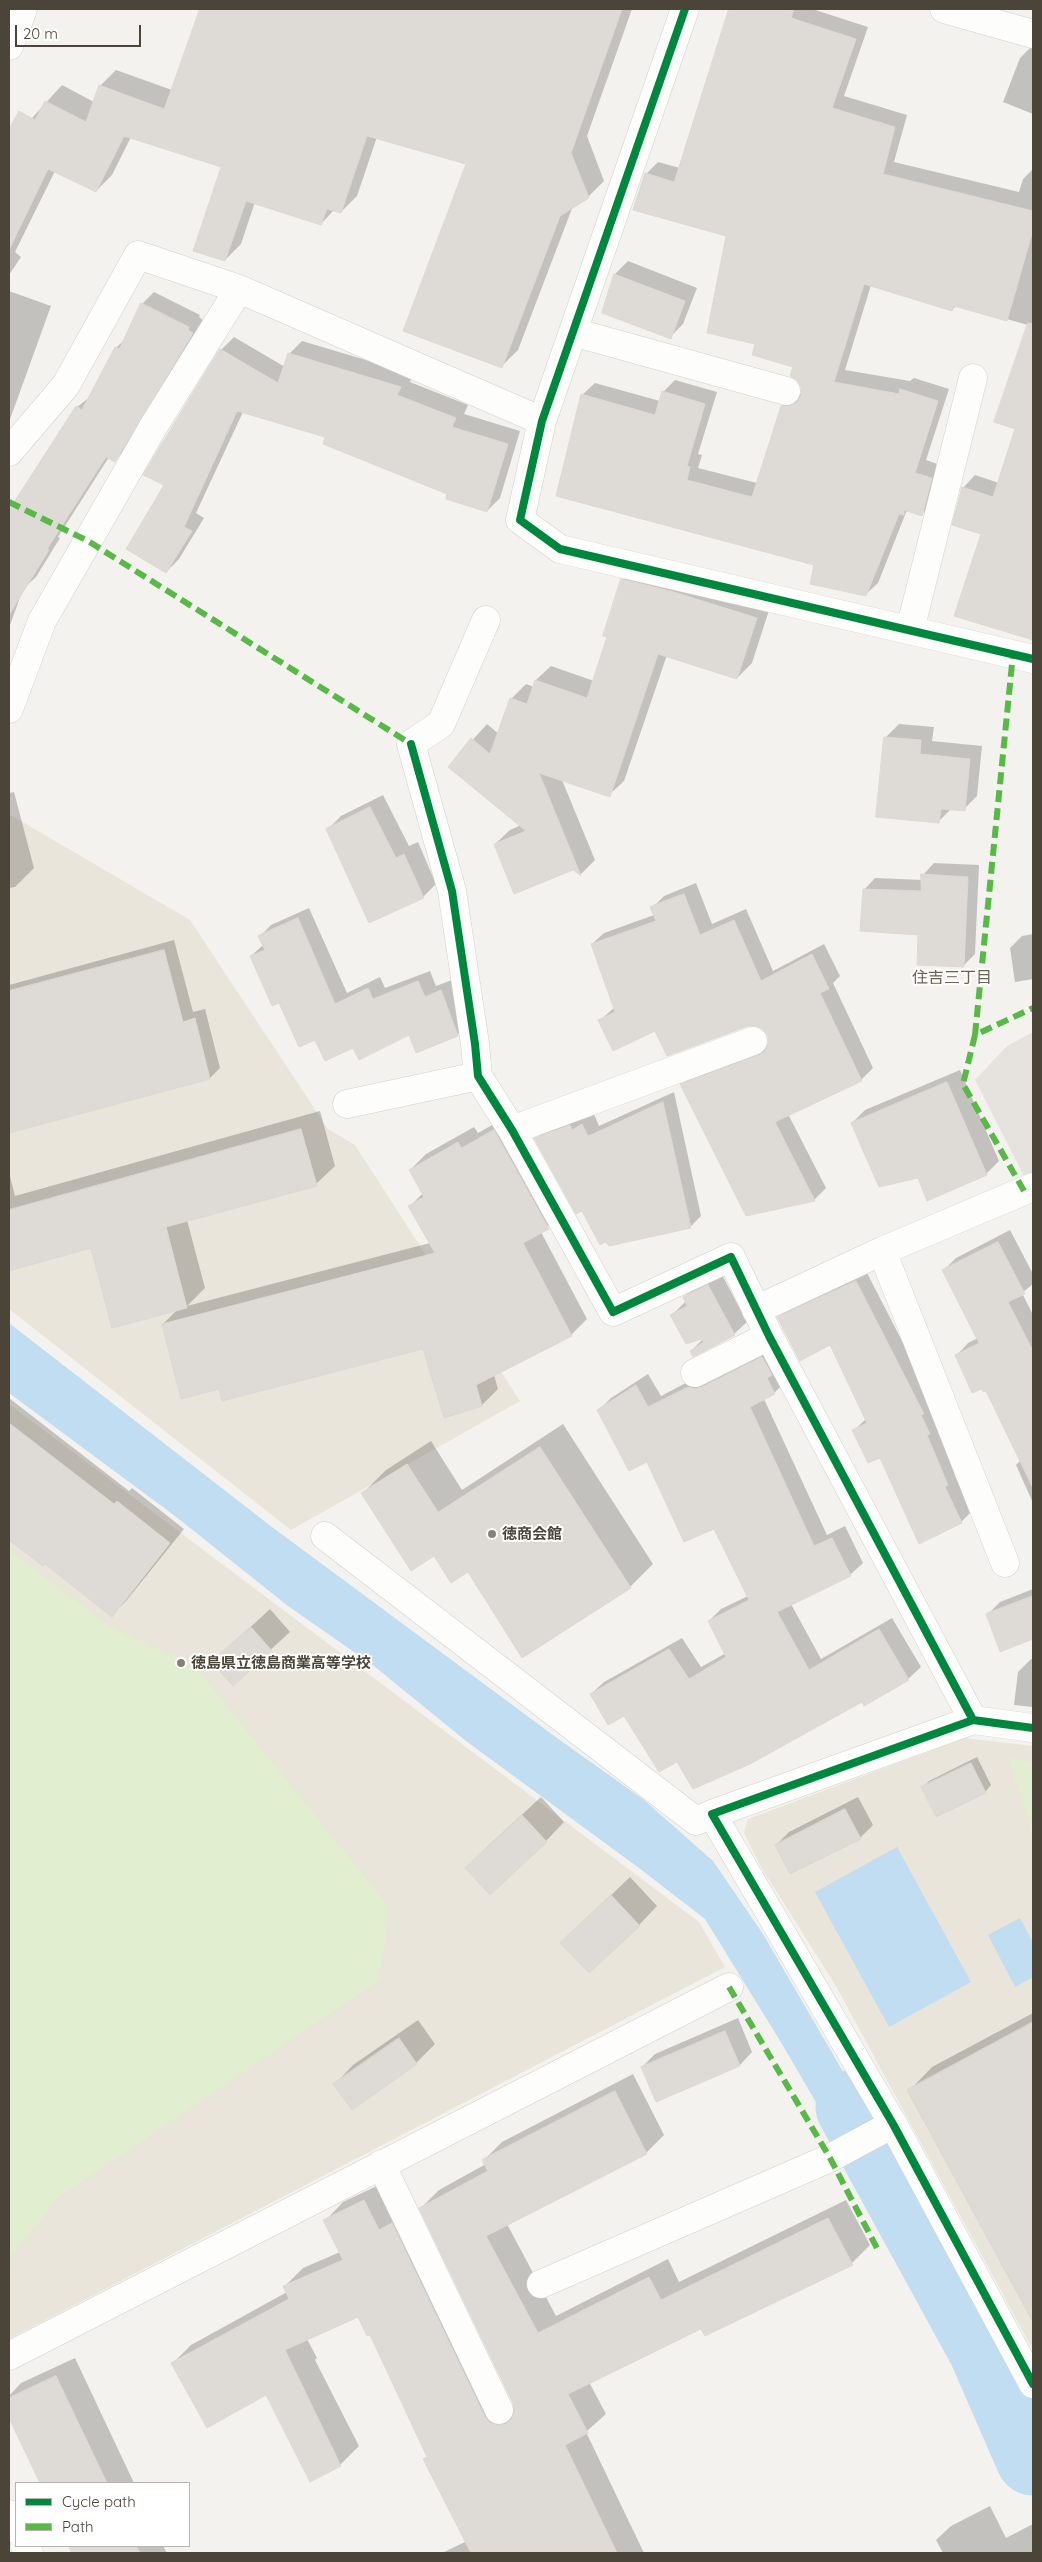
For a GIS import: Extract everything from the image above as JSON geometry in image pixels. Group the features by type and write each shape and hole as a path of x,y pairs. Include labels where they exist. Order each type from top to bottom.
{"street":[{"path":"9,46 23,9"},
{"path":"685,9 542,421 520,520 560,549 1033,658"},
{"path":"944,9 1033,34"},
{"path":"9,452 66,385 138,255 239,289 542,421"},
{"path":"9,709 42,621 154,427 239,289"},
{"path":"573,332 786,391"},
{"path":"910,630 974,378"},
{"path":"486,620 441,724 412,744 452,891 478,1076 512,1130 613,1312 731,1257 769,1336 973,1720"},
{"path":"512,1130 753,1041"},
{"path":"347,1104 478,1076"},
{"path":"756,1310 882,1252 1033,1187"},
{"path":"882,1252 1005,1563"},
{"path":"695,1373 769,1336"},
{"path":"325,1536 696,1821 973,1720 1033,1728"},
{"path":"712,1814 1033,2384"},
{"path":"9,2356 729,1987"},
{"path":"541,2284 840,2152 887,2127"},
{"path":"381,2164 499,2410"},
{"path":"9,2514 15,2527"}],"shaded area":[{"path":"9,814 190,920 328,1129 355,1145 520,1401 291,1530 9,1309"},
{"path":"1033,1032 1033,1174 1025,1178 975,1080 1007,1046"},
{"name":"徳島県立徳島商業高等学校","path":"9,1404 699,1922 725,1967 9,2339"},
{"path":"965,1738 1033,1746 1033,2350 836,1986 761,1867 744,1833 748,1819"}],"green space":[{"path":"9,1550 111,1627 194,1665 390,1908 379,1981 60,2196 9,2259"},
{"path":"1008,1758 1033,1762 1033,1835"}],"water":[{"path":"9,1323 272,1527 644,1800 713,1861 763,1934 913,2192 879,2210 779,2039 705,1919 466,1741 374,1666 288,1606 175,1516 9,1393"},
{"path":"897,1847 971,1982 889,2027 815,1892"},
{"path":"1020,1918 1033,1943 1033,1977 1015,1987 988,1935"}],"building":[{"path":"200,9 622,9 571,153 589,198 560,216 502,368 403,331 466,164 367,136 341,213 327,209 321,225 246,201 225,261 193,251 221,167 124,136 96,192 48,169 9,250 9,129 19,111 35,120 45,101 86,122 99,85 164,109"},
{"path":"729,9 794,9 791,18 856,39 832,108 895,127 883,174 1033,211 1033,230 1007,321 954,306 952,311 864,284 834,382 899,394 900,389 938,401 915,473 932,478 922,516 904,510 904,515 899,514 866,596 810,584 814,565 556,496 581,394 655,415 662,391 705,404 687,466 690,467 687,480 752,497 781,406 790,406 797,402 801,396 801,387 797,380 790,376 793,367 752,355 755,344 707,333 726,236 633,210 645,173 674,182"},
{"path":"614,274 685,301 671,339 602,313"},
{"path":"141,303 189,327 188,330 193,333 115,462 106,457 47,549 49,550 9,615 9,510 76,406 82,410 115,347 119,349"},
{"path":"1028,323 1033,324 1033,640 954,616 981,534 952,525 962,487 993,497 1015,429 994,422"},
{"path":"220,349 278,383 288,353 401,387 397,395 456,418 452,427 508,444 487,512 446,499 447,494 323,444 325,437 237,411 184,527 192,531 166,573 126,549 164,485 143,475"},
{"path":"621,579 674,592 757,618 737,679 658,654 610,797 539,773 581,876 573,870 514,894 494,844 526,831 448,767 471,738 490,754 510,698 527,704 535,680 587,698 607,637 603,636"},
{"path":"884,737 921,740 920,754 970,759 965,811 941,809 939,823 876,817"},
{"path":"370,807 396,858 404,854 424,898 369,923 326,829"},
{"path":"921,874 968,877 964,967 917,965 918,935 860,931 863,889 921,891"},
{"path":"684,894 700,935 734,920 761,981 812,954 829,989 820,993 862,1081 775,1122 815,1201 746,1216 680,1084 759,1055 765,1051 768,1043 768,1036 763,1029 756,1026 748,1026 667,1056 655,1031 613,1051 598,1020 615,1012 591,944 656,921 650,907"},
{"path":"298,918 335,1004 368,988 373,999 418,981 425,997 441,990 458,1036 416,1053 409,1035 359,1060 353,1048 325,1061 315,1040 299,1047 279,1003 272,1006 250,956 265,950 258,936"},
{"path":"164,950 183,1022 195,1018 210,1079 9,1133 9,991"},
{"path":"947,1082 987,1175 927,1201 918,1178 879,1187 851,1123"},
{"path":"663,1102 691,1228 609,1246 606,1242 600,1245 582,1211 576,1214 534,1138 570,1125 572,1130 582,1124 588,1136"},
{"path":"301,1129 317,1186 166,1227 187,1308 112,1328 91,1248 9,1271 9,1210"},
{"path":"494,1130 549,1229 523,1243 572,1336 476,1385 482,1406 444,1418 423,1349 222,1401 219,1389 181,1399 162,1324 435,1253 408,1206 424,1197 409,1170 458,1142 461,1148"},
{"path":"998,1242 1025,1294 1008,1302 1033,1351 1033,1488 986,1391 983,1392 982,1389 972,1393 955,1355 979,1343 942,1270"},
{"path":"856,1281 924,1414 921,1415 930,1434 927,1435 948,1485 945,1487 962,1523 919,1544 880,1458 868,1463 852,1430 867,1423 830,1345 800,1361 777,1317"},
{"path":"708,1285 735,1335 693,1357 690,1351 704,1342 702,1339 686,1344 670,1315 687,1306 683,1297"},
{"path":"762,1357 772,1375 767,1378 775,1394 750,1407 814,1546 832,1538 851,1576 777,1612 809,1670 879,1629 909,1680 864,1706 862,1702 750,1764 693,1789 677,1762 659,1772 624,1716 608,1725 590,1694 669,1649 689,1679 726,1657 708,1621 749,1600 714,1529 684,1542 647,1462 629,1471 597,1410 636,1385 648,1407 688,1387 695,1389 702,1387"},
{"path":"9,1423 114,1504 117,1501 170,1543 112,1617 45,1564 43,1566 9,1540"},
{"name":"徳商会館","path":"540,1447 631,1588 522,1658 468,1572 451,1583 434,1556 411,1571 361,1493 407,1464 438,1512"},
{"path":"1033,1596 1033,1639 1000,1652 986,1614"},
{"path":"251,1627 272,1651 233,1686 211,1662"},
{"path":"971,1763 986,1793 936,1817 921,1787"},
{"path":"845,1809 861,1839 790,1874 775,1845"},
{"path":"522,1815 547,1842 490,1895 465,1868"},
{"path":"611,1895 640,1926 589,1973 560,1943"},
{"path":"1033,2022 1033,2322 907,2090"},
{"path":"725,2031 740,2066 656,2102 641,2067"},
{"path":"399,2038 417,2064 352,2110 333,2084"},
{"path":"615,2091 647,2154 486,2236 538,2333 649,2277 661,2300 828,2218 853,2265 705,2336 701,2329 568,2394 588,2433 565,2445 617,2553 471,2553 423,2459 427,2457 370,2335 367,2336 358,2317 285,2350 341,2466 310,2482 266,2395 207,2428 171,2363 289,2299 283,2286 343,2260 323,2220 364,2200 379,2230 392,2223 485,2417 490,2423 497,2425 506,2424 512,2419 514,2412 513,2403 419,2208 488,2171 482,2160"},
{"path":"56,2376 107,2482 40,2482 9,2418 9,2398"},
{"path":"69,2547 137,2547 140,2553 72,2553"}],"waterway":[{"path":"853,2107 985,2348 1033,2458"}],"marked path":[{"path":"9,502 88,541 411,744"},
{"path":"975,1035 1013,654"},
{"path":"1024,1191 963,1084 975,1035 1033,1008"},
{"path":"729,1987 830,2158 879,2252"}],"cycle path":[{"path":"685,9 542,421 520,520 560,549 1033,659"},
{"path":"411,744 452,891 478,1076 512,1130 613,1312 731,1257 769,1336 973,1720"},
{"path":"1033,1728 973,1720 712,1814 893,2124 1033,2384"}],"place":[{"name":"徳商会館","path":"492,1534"},
{"name":"徳島県立徳島商業高等学校","path":"181,1663"}],"district":[{"name":"住吉三丁目","path":"952,978"}]}
